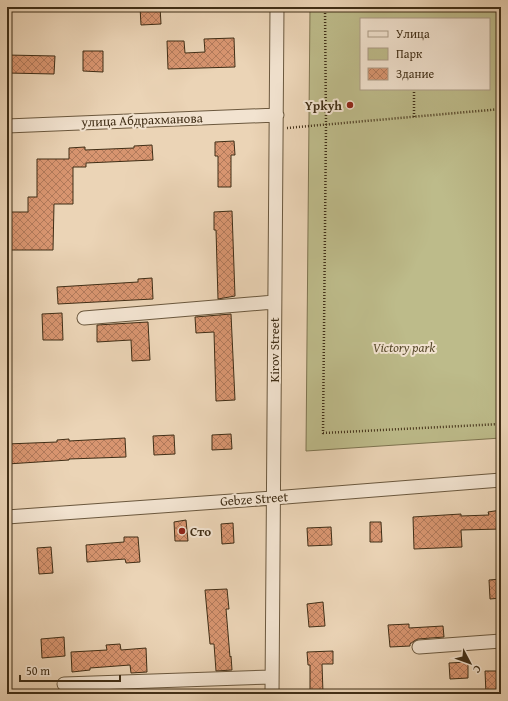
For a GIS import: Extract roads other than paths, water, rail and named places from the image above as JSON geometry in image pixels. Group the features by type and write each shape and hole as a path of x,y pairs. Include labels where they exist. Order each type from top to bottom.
{"street":[{"name":"Kirov Street","path":"272,694 277,7"},
{"name":"улица Абдрахманова","path":"7,126 277,115"},
{"path":"84,318 274,302"},
{"name":"Gebze Street","path":"7,516 273,498 501,480"},
{"path":"420,647 501,641"},
{"path":"64,684 272,677"}],"place":[{"name":"Ypkyh","path":"350,105"},
{"name":"Сто","path":"182,531"}],"park label":[{"name":"Victory park","path":"404,347"}]}
